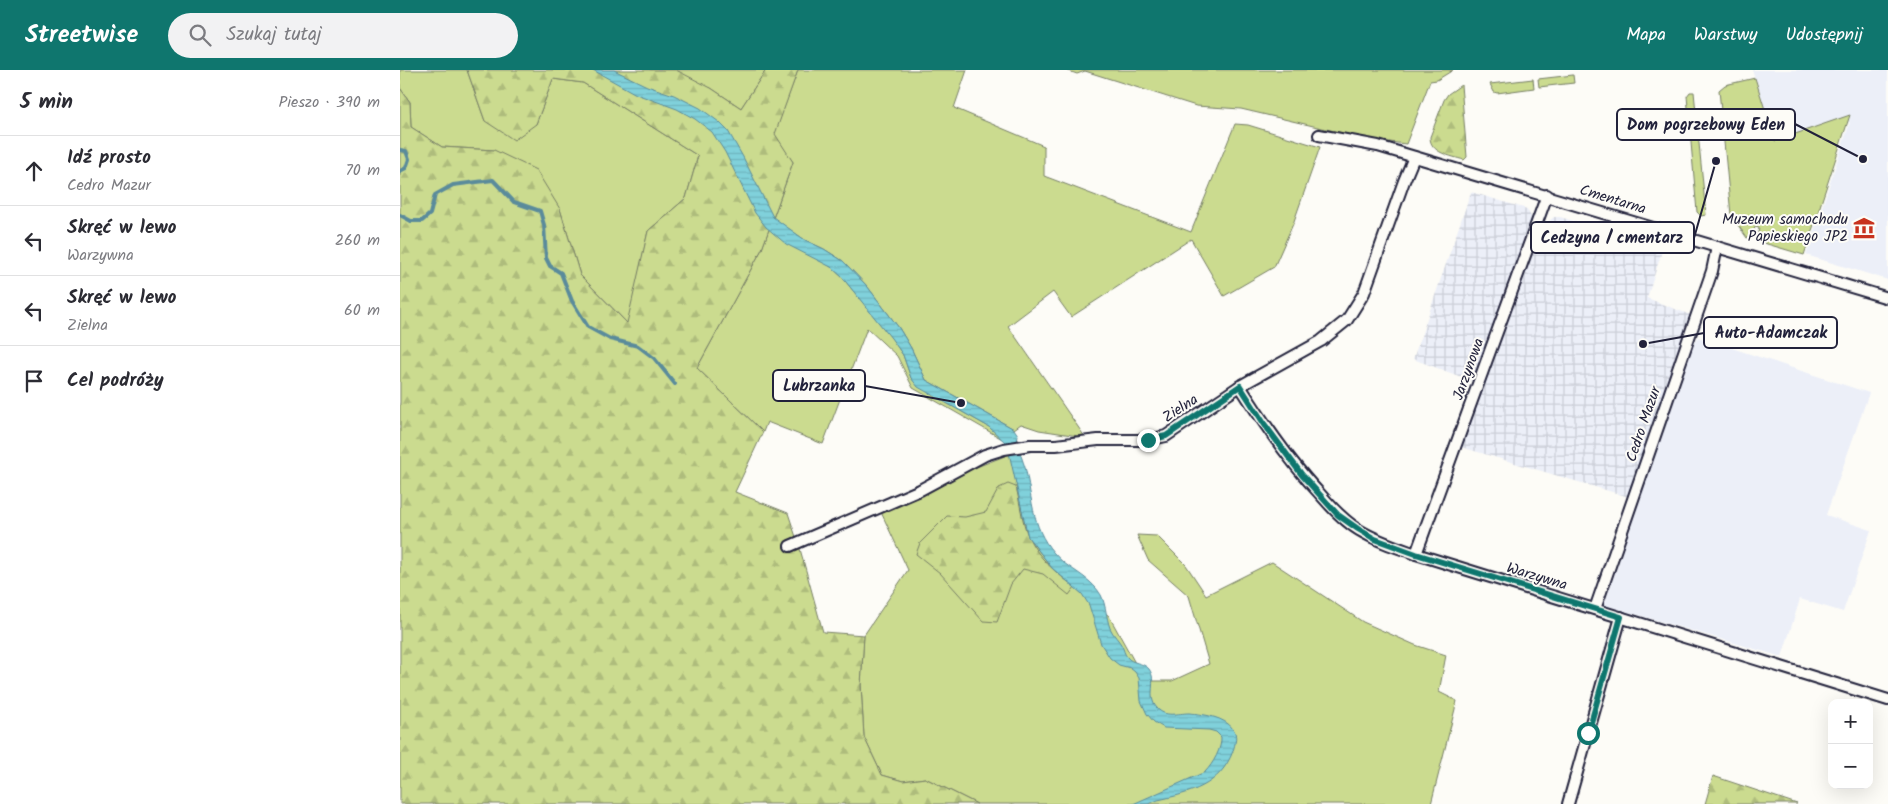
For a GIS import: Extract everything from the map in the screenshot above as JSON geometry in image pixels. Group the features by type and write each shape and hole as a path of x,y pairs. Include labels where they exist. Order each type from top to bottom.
{"street":[{"name":"Cmentarna","path":"1319,135 1378,146 1888,298"},
{"name":"Zielna","path":"790,546 920,490 985,456 1004,449 1098,440 1148,440 1166,436 1240,386 1321,342 1347,320 1364,293 1414,157"},
{"name":"Jarzynowa","path":"1416,554 1547,195"},
{"name":"Cedro Mazur","path":"1595,609 1712,271 1717,247"},
{"name":"Warzywna","path":"1240,386 1265,425 1302,475 1338,515 1375,539 1416,554 1888,700"},
{"path":"1568,804 1621,617"}],"shaded area":[{"path":"1752,70 1888,70 1888,280 1806,255 1850,122 1776,147"},
{"path":"1471,192 1527,209 1533,220 1475,382 1413,359"},
{"path":"1554,217 1560,217 1663,248 1647,298 1693,316 1629,497 1461,447 1543,224"},
{"path":"1698,337 1869,393 1826,515 1871,530 1843,612 1800,599 1782,657 1604,605 1693,346"}],"green space":[{"path":"400,70 467,70 485,121 536,124 553,79 583,83 698,156 686,198 648,231 628,324 580,275 560,209 494,150 442,147 411,127 410,102 400,88"},
{"path":"467,70 676,70 711,88 741,108 766,70 798,70 775,134 793,162 762,249 697,368 763,432 735,492 788,513 823,632 864,635 861,685 864,737 882,775 903,781 925,778 977,804 400,804 400,88 410,102 411,127 442,147 494,150 536,170 560,209 580,275 627,323 648,231 686,198 698,156 583,83 553,79 536,124 514,140 485,121"},
{"path":"650,70 766,70 741,108 711,88"},
{"path":"798,70 967,70 954,108 1044,146 1044,176 1191,232 1235,124 1248,125 1320,147 1293,224 1274,267 1224,296 1191,239 1071,317 1053,292 1008,326 1085,437 1039,430 1021,424 1014,429 926,380 899,328 867,286 843,261 805,240 773,218 793,162 774,135"},
{"path":"1066,70 1453,70 1437,80 1430,81 1406,144 1373,140 1241,109 1196,106 1085,71 1077,74"},
{"path":"1573,75 1574,83 1539,87 1538,79"},
{"path":"1755,78 1775,141 1850,115 1804,255 1757,241 1758,237 1755,236 1759,228 1755,227 1753,233 1751,232 1749,238 1747,238 1731,215 1719,90 1725,85"},
{"path":"1533,79 1534,88 1497,93 1494,92 1490,84"},
{"path":"1461,85 1467,157 1464,160 1437,150 1433,147 1430,137 1444,100 1448,94"},
{"path":"1690,92 1694,92 1706,215 1701,216 1697,212 1687,96"},
{"path":"770,226 831,267 842,277 891,337 903,355 911,378 932,395 989,427 1004,440 913,388 897,356 867,328 823,444 767,422 763,432 697,368 762,249"},
{"path":"1010,454 1028,537 1052,568 1109,616 1145,681 1172,681 1209,664 1189,596 1148,560 1137,535 1157,536 1186,565 1206,595 1272,562 1363,622 1415,645 1446,655 1439,692 1457,701 1431,804 977,804 925,778 903,781 882,775 864,737 861,685 864,635 908,570 880,510 925,494 956,475"},
{"path":"1008,484 1016,487 1026,530 1032,544 1055,571 1075,587 1069,595 1043,574 1023,569 1011,584 997,622 983,621 940,573 916,554 920,543 947,516 965,517 986,512 999,488"},
{"path":"1713,776 1797,804 1705,804"}],"water":[{"path":"593,70 614,70 647,86 674,95 700,108 719,122 728,131 743,157 773,217 805,240 843,261 867,286 899,328 926,380 1014,429 1018,435 1017,439 1026,471 1033,510 1040,532 1046,543 1064,563 1098,590 1104,603 1110,628 1121,644 1126,656 1149,669 1152,678 1152,699 1157,708 1168,714 1189,713 1213,717 1225,722 1235,731 1236,740 1233,751 1227,763 1212,780 1192,791 1148,804 1133,804 1205,772 1216,756 1221,737 1216,732 1209,730 1164,728 1154,722 1147,714 1141,701 1139,678 1135,672 1130,668 1119,665 1110,658 1101,644 1089,605 1082,594 1052,568 1028,537 1007,444 989,427 918,387 911,378 903,355 842,277 831,267 786,244 766,227 755,213 725,152 712,132 695,119 677,109 636,94"}],"waterway":[{"path":"400,150 406,151 409,159 406,168 400,171"},
{"path":"400,215 411,221 422,221 430,214 435,195 453,185 493,180 514,202 540,211 544,225 546,258 550,266 561,273 572,301 588,327 610,339 638,346 654,358 675,384"}],"place":[{"name":"Dom pogrzebowy Eden","path":"1863,159"},
{"name":"Cedzyna / cmentarz","path":"1716,161"},
{"name":"Muzeum samochodu Papieskiego JP2","path":"1864,228"},
{"name":"Auto-Adamczak","path":"1643,344"},
{"name":"Lubrzanka","path":"961,403"}],"route":[{"path":"1148,440 1166,436 1240,386 1265,425 1302,475 1338,515 1358,529 1375,539 1416,554 1621,617 1588,733"}]}
